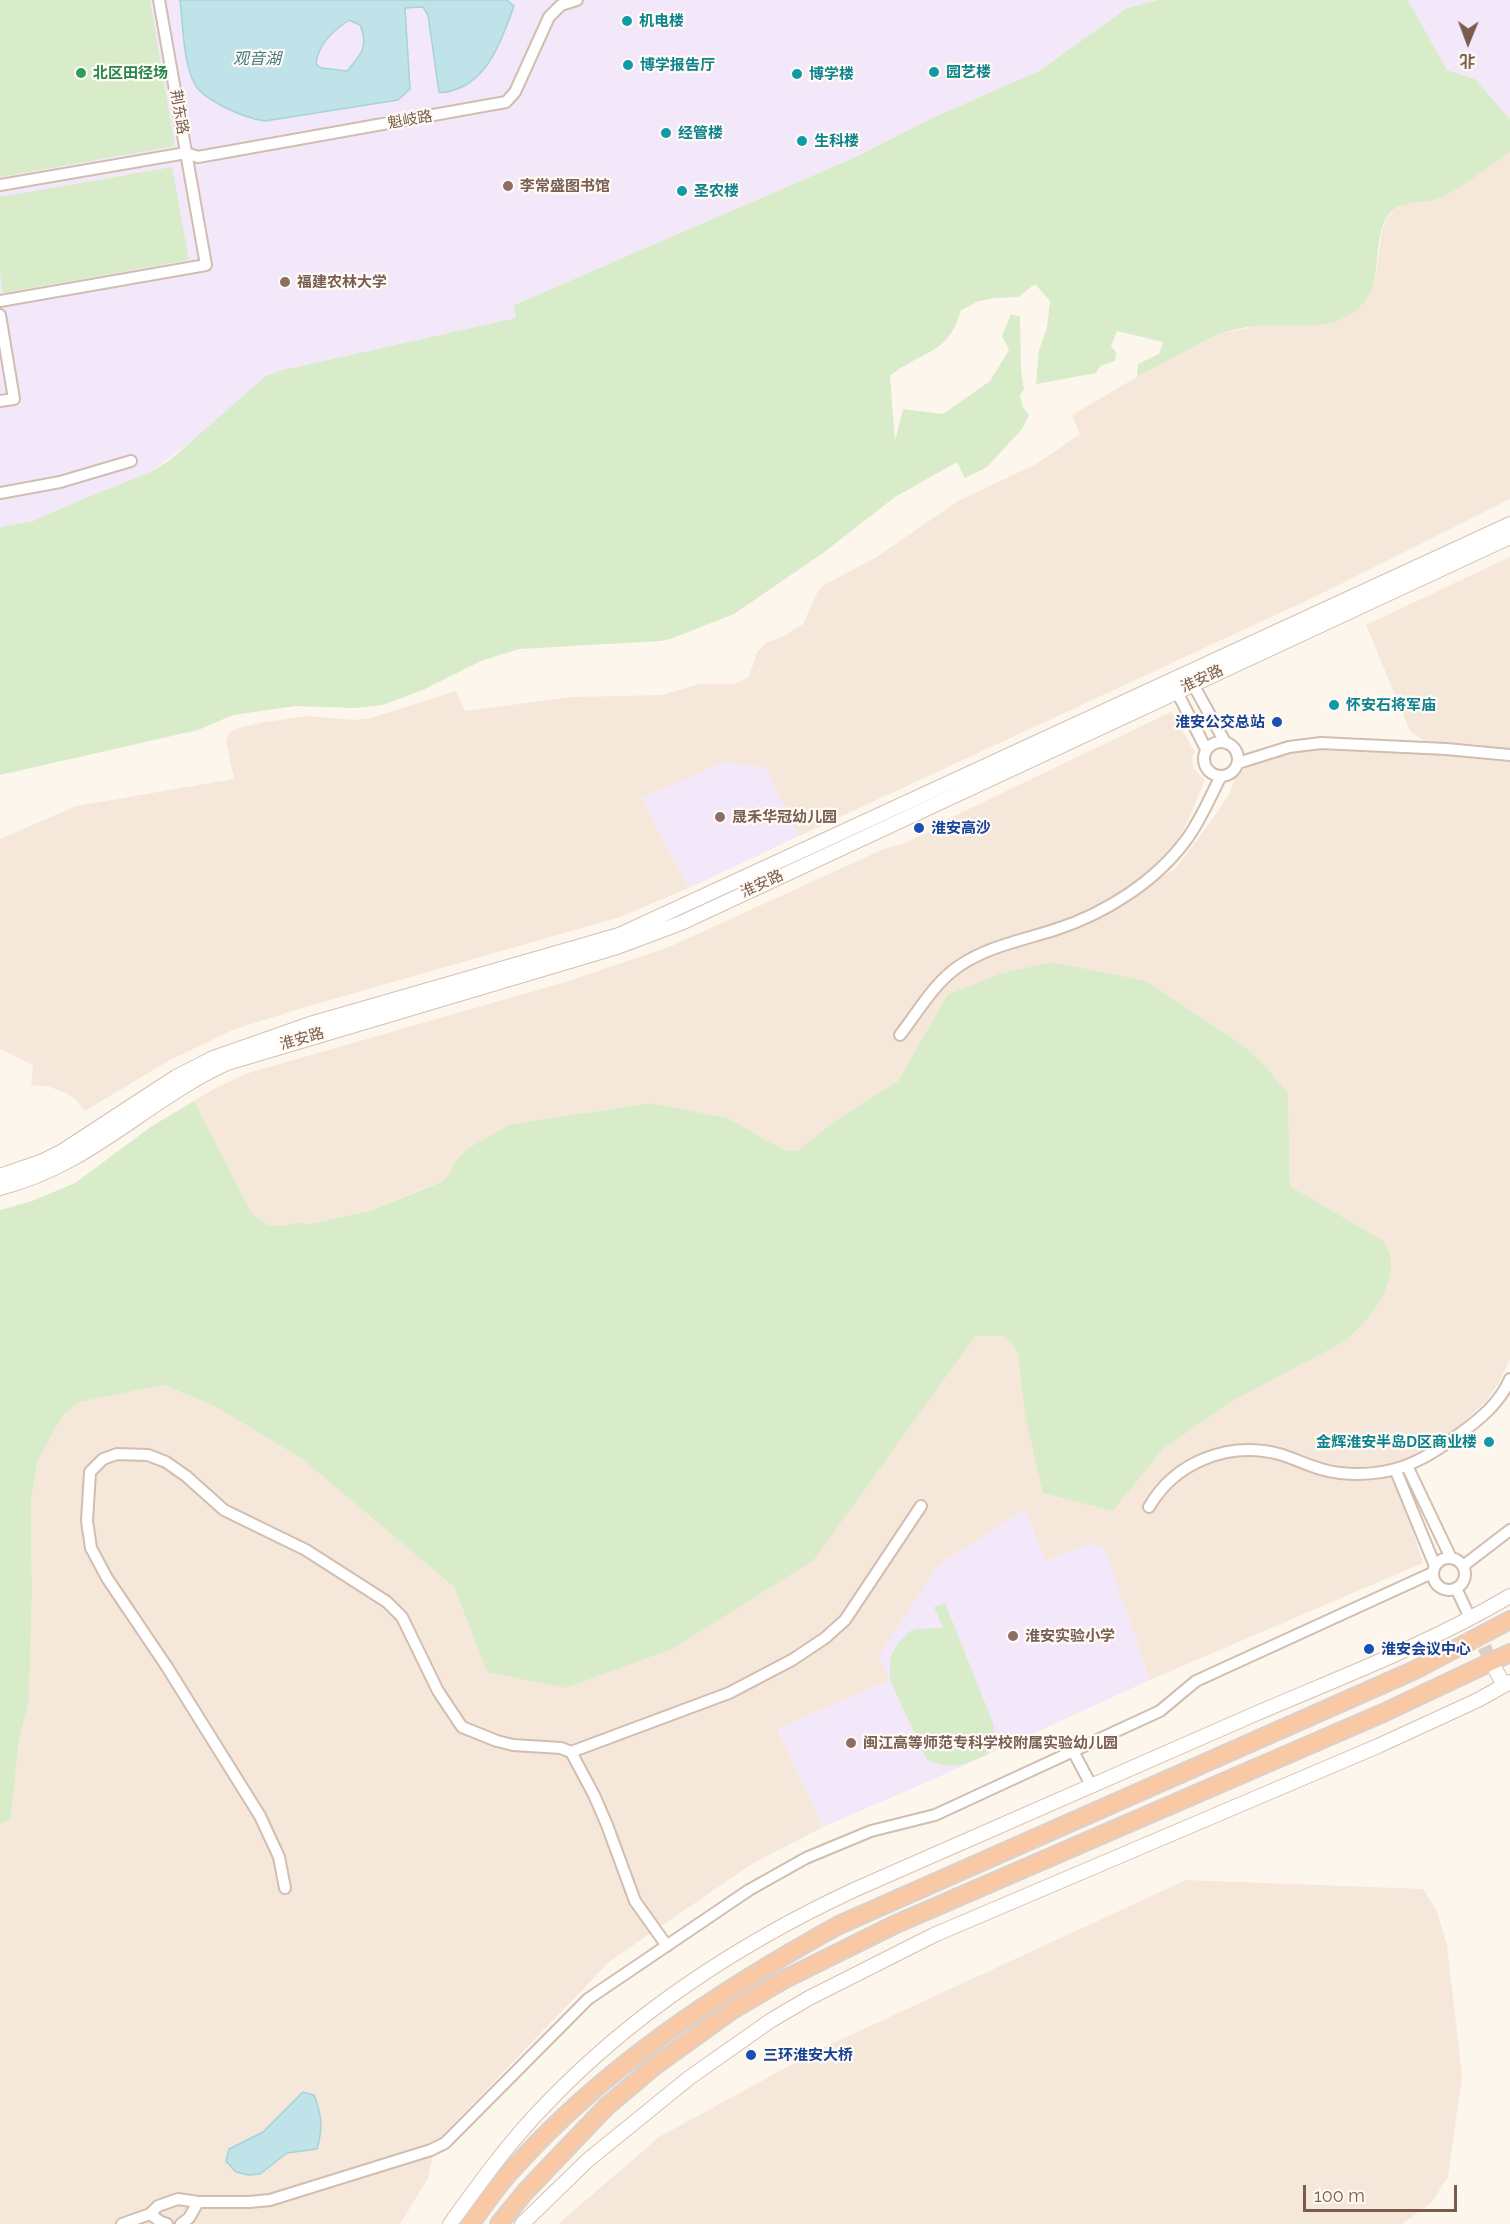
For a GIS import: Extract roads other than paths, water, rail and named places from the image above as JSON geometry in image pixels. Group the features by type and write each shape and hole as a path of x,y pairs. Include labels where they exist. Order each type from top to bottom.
{"highway":[{"path":"470,2224 510,2172 539,2141 632,2057 771,1962 838,1924 1415,1670 1510,1620"},
{"path":"499,2224 525,2192 606,2108 652,2068 712,2025 785,1979 896,1924 1393,1709 1510,1653"}],"main road":[{"name":"淮安路","path":"0,1188 50,1171 72,1160 183,1086 227,1063 617,947 681,923 1510,524"},
{"name":"淮安路","path":"1189,678 1510,537"},
{"name":"淮安路","path":"0,1176 61,1152 176,1077 213,1058 310,1024 619,935 1174,686"},
{"path":"450,2224 505,2149 550,2099 616,2038 686,1986 758,1939 865,1885 1091,1785 1473,1623 1510,1596"},
{"path":"522,2224 588,2160 679,2085 745,2037 809,1998 934,1935 1378,1746 1478,1700 1507,1683 1494,1667"}],"street":[{"name":"荆东路","path":"0,301 206,265 159,0"},
{"name":"魁岐路","path":"186,153 198,157 506,102 515,92 549,17 561,5 577,0"},
{"path":"0,185 186,153"},
{"path":"0,315 14,399 0,401"},
{"path":"0,493 60,482 131,461"},
{"path":"1189,678 1225,742 1234,747 1239,758 1232,772 1221,776 1207,768 1204,757 1206,749 1214,743 1225,742"},
{"path":"1174,686 1206,749"},
{"path":"1238,763 1289,747 1321,743 1435,748 1510,755"},
{"path":"900,1035 935,988 958,967 990,950 1068,926 1137,888 1154,874 1187,839 1201,817 1221,776"},
{"path":"1149,1507 1156,1495 1181,1471 1226,1451 1259,1450 1280,1454 1321,1470 1338,1473 1362,1474 1396,1471 1446,1444 1468,1428 1495,1404 1510,1379"},
{"path":"285,1888 279,1857 260,1816 107,1578 91,1548 87,1512 90,1472 103,1459 117,1454 148,1455 166,1462 186,1476 224,1510 306,1550 387,1602 402,1617 438,1691 462,1727 513,1745 561,1748 571,1752 608,1825 628,1887 635,1901 667,1946"},
{"path":"1407,1466 1451,1558"},
{"path":"122,2224 150,2214 158,2206 177,2199 198,2202 270,2200 438,2147 579,2008 749,1890 806,1858 870,1831 935,1815 1160,1711 1196,1681 1434,1570 1441,1560 1451,1558 1463,1566 1465,1576 1456,1588 1451,1590 1440,1588 1434,1580 1434,1570 1396,1471"},
{"path":"571,1752 729,1693 792,1660 825,1638 845,1620 921,1506"},
{"path":"1463,1566 1510,1530"},
{"path":"1456,1588 1473,1623"},
{"path":"1073,1751 1091,1785"},
{"path":"181,2224 189,2218 198,2202"},
{"path":"150,2214 167,2224"}],"water":[{"name":"观音湖","path":"180,0 507,0 514,6 500,42 487,65 468,83 457,89 439,92 428,15 423,7 405,8 410,89 398,100 265,121 232,111 199,90 187,60","holes":["349,20 360,25 364,45 347,71 321,68 316,64 323,44 337,29"]},
{"path":"303,2092 314,2095 319,2109 321,2128 317,2149 287,2153 260,2174 249,2175 236,2172 226,2161 229,2149 263,2132"}],"tunnel":[{"path":"1475,1628 1494,1667"}],"place":[{"name":"机电楼","path":"627,21"},
{"name":"博学报告厅","path":"628,65"},
{"name":"园艺楼","path":"934,72"},
{"name":"北区田径场","path":"81,73"},
{"name":"博学楼","path":"797,74"},
{"name":"经管楼","path":"666,133"},
{"name":"生科楼","path":"802,141"},
{"name":"李常盛图书馆","path":"508,186"},
{"name":"圣农楼","path":"682,191"},
{"name":"福建农林大学","path":"285,282"},
{"name":"怀安石将军庙","path":"1334,705"},
{"name":"淮安公交总站","path":"1277,722"},
{"name":"晟禾华冠幼儿园","path":"720,817"},
{"name":"淮安高沙","path":"919,828"},
{"name":"金辉淮安半岛D区商业楼","path":"1489,1442"},
{"name":"淮安实验小学","path":"1013,1636"},
{"name":"淮安会议中心","path":"1369,1649"},
{"name":"闽江高等师范专科学校附属实验幼儿园","path":"851,1743"},
{"name":"三环淮安大桥","path":"751,2055"}]}
